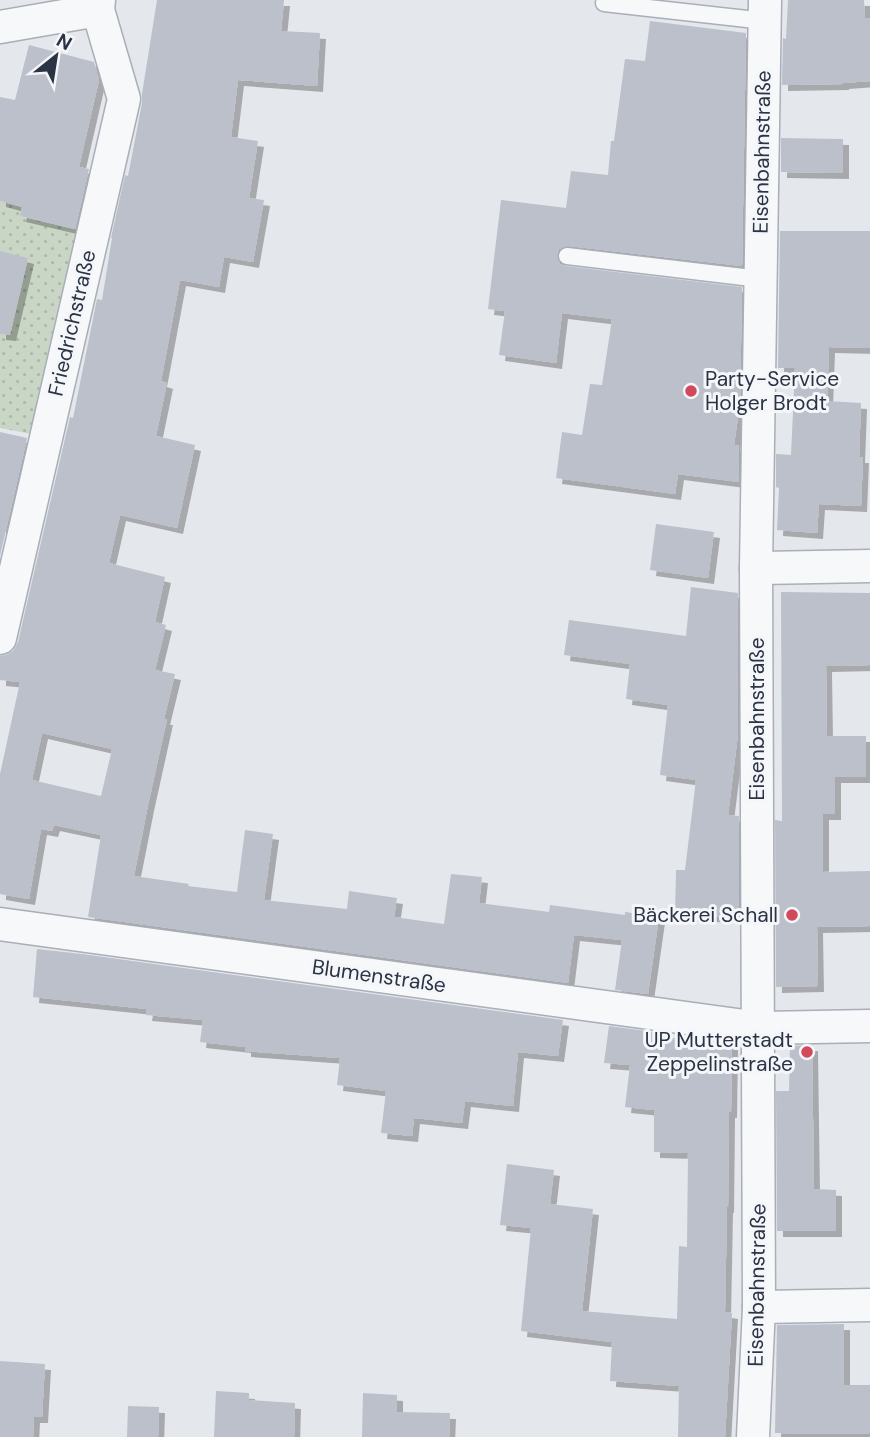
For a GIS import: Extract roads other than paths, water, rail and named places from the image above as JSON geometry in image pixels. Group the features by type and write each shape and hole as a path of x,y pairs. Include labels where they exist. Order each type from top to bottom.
{"street":[{"path":"0,27 98,5"},
{"name":"Friedrichstraße","path":"0,638 124,99 98,5"},
{"name":"Eisenbahnstraße","path":"753,1437 759,1307 756,568 765,10"},
{"path":"756,568 870,566"},
{"name":"Blumenstraße","path":"0,924 759,1028 870,1026"},
{"path":"759,1307 870,1305"}],"lane":[{"path":"604,3 765,10"},
{"path":"567,256 760,279"}],"place":[{"name":"Party-Service Holger Brodt","path":"691,391"},
{"name":"Bäckerei Schall","path":"792,915"},
{"name":"UP Mutterstadt Zeppelinstraße","path":"807,1052"}]}
